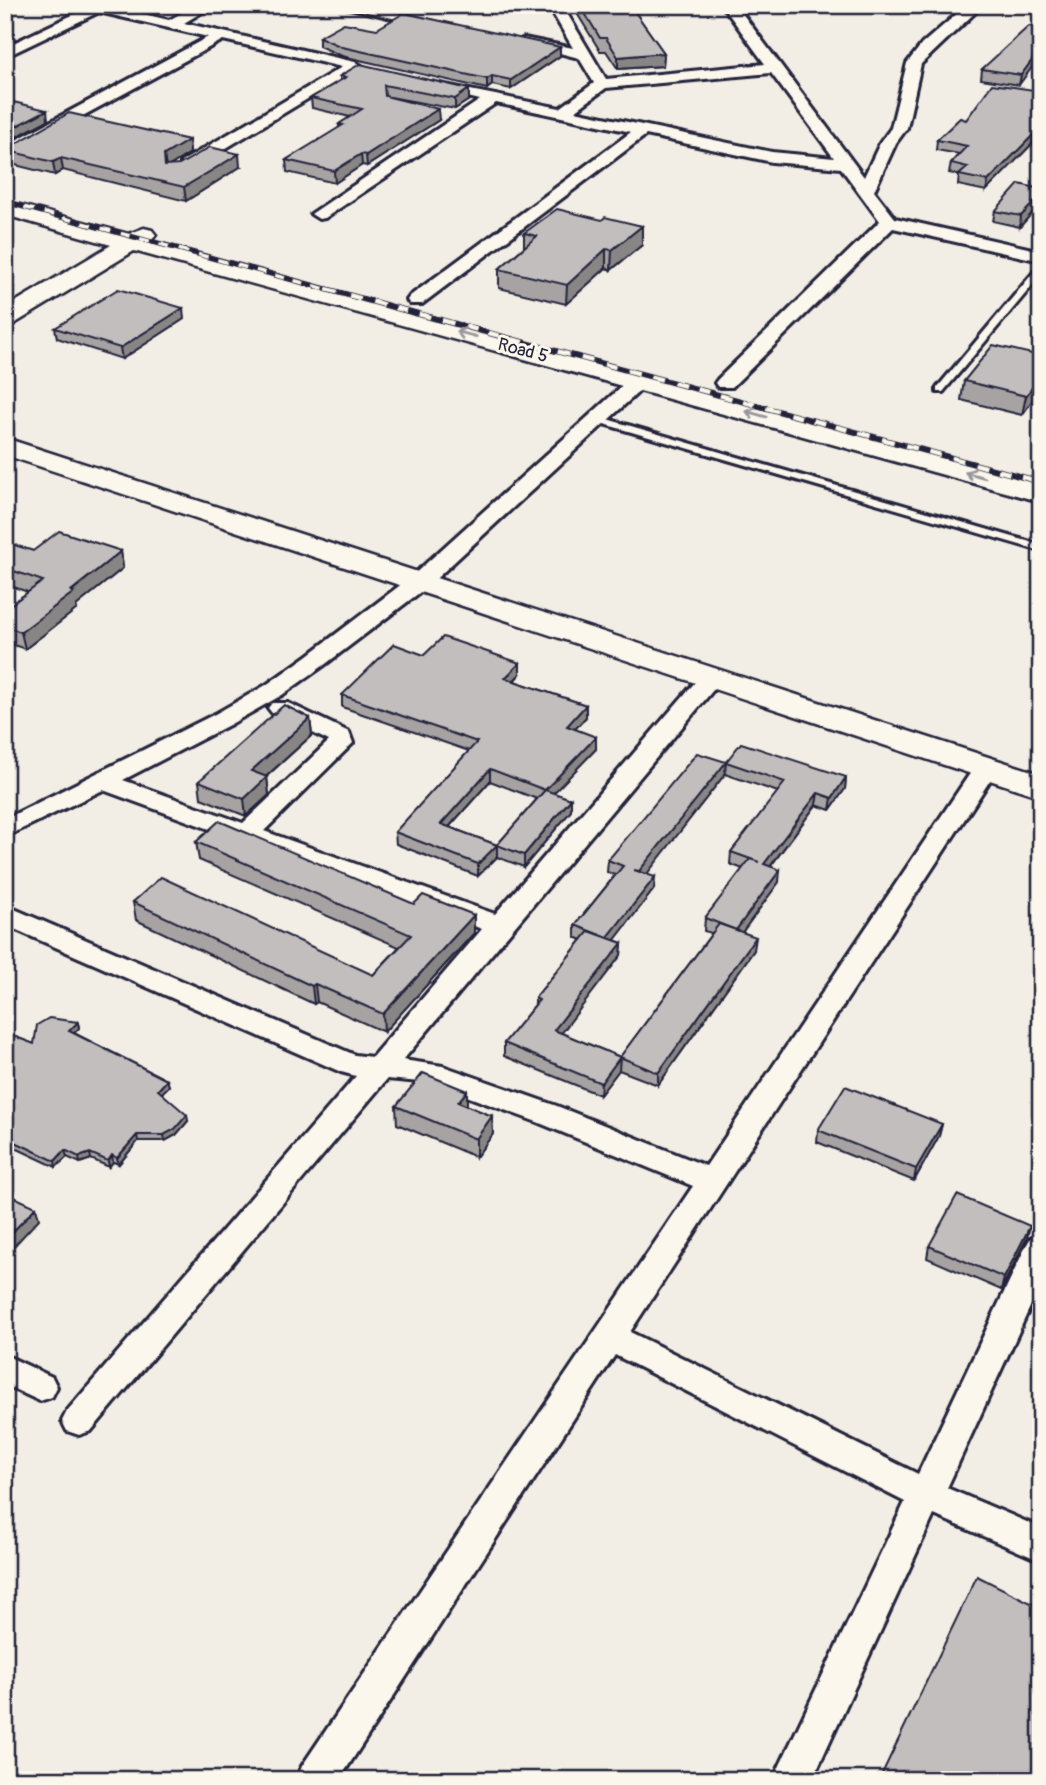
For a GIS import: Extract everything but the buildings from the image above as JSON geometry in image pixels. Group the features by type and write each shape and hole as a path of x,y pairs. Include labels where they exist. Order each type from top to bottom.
{"street":[{"path":"171,24 207,5"},
{"path":"344,5 452,27"},
{"path":"555,5 602,84"},
{"path":"729,5 888,222 1039,256"},
{"path":"866,191 888,143 899,128 914,63 927,47 976,5"},
{"path":"5,53 91,6 361,68 173,173"},
{"path":"5,153 219,37"},
{"path":"506,38 584,55"},
{"path":"562,113 602,84 775,68"},
{"path":"418,81 772,157 846,164"},
{"path":"319,214 459,118 493,98"},
{"path":"436,112 459,118"},
{"path":"416,300 643,130"},
{"name":"Road 5","path":"5,189 143,236 639,381 1041,493"},
{"name":"Road 5","path":"5,208 143,236 416,300 1041,471"},
{"path":"725,383 888,222"},
{"path":"5,319 143,236"},
{"path":"5,829 259,698 315,661 419,582 600,420 639,381"},
{"path":"5,446 1041,786"},
{"path":"79,1421 711,678"},
{"path":"246,834 341,743 340,737 332,731 259,698"},
{"path":"316,1780 986,768"},
{"path":"100,780 500,926"},
{"path":"5,914 351,1065 433,1073 547,1114 712,1181"},
{"path":"793,1780 1041,1248"},
{"path":"609,1337 926,1495 1041,1545"},
{"path":"5,1369 40,1387"}],"lane":[{"path":"940,390 973,351 1039,256"},
{"path":"973,351 984,354"},
{"path":"600,420 1041,548"}],"railway":[{"path":"5,202 333,291"},
{"path":"326,289 1041,482"}]}
